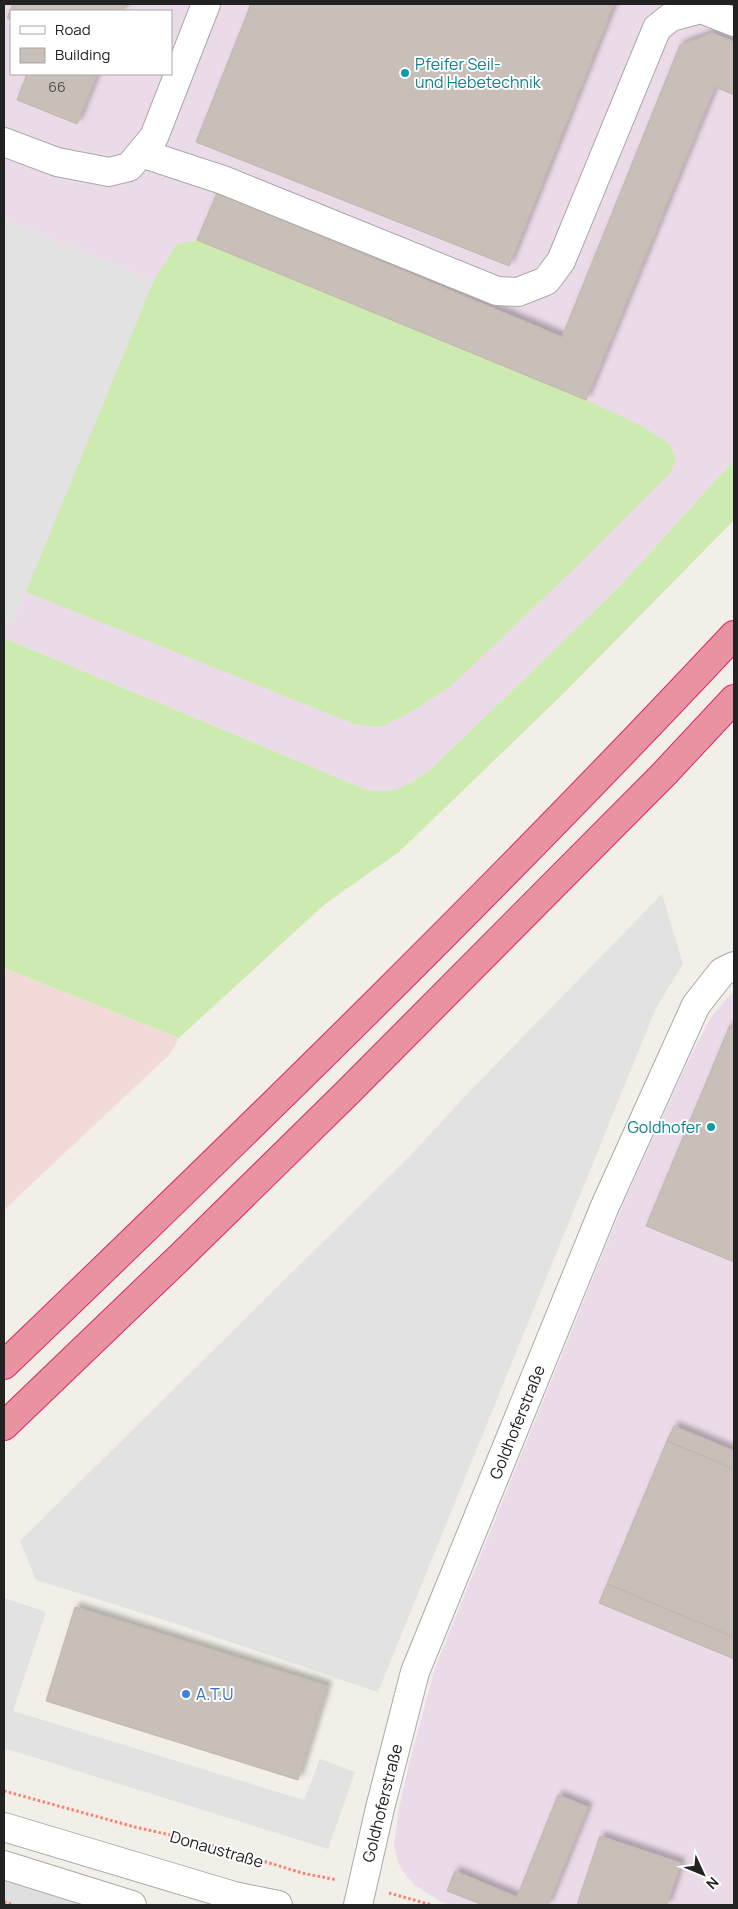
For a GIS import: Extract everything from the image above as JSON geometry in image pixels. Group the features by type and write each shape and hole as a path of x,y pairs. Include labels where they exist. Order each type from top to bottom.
{"highway":[{"path":"4,1365 151,1224 466,912 624,753 734,635"},
{"path":"4,1426 347,1093 664,774 734,699"}],"street":[{"path":"4,142 57,162 109,172 129,167 154,137 206,4"},
{"path":"141,153 223,180 497,291 518,292 546,281 561,261 657,28 671,17 701,9 734,22"},
{"name":"Goldhoferstraße","path":"360,1896 415,1672 613,1189 696,1005 722,972 734,966"},
{"path":"4,1827 234,1896 278,1905"},
{"path":"4,1865 132,1905"}],"path":[{"name":"Donaustraße","path":"4,1790 135,1827 201,1842 302,1873 360,1896 432,1905"},
{"path":"4,1902 14,1905"}],"shaded area":[{"path":"4,4 734,4 734,460 618,588 430,770 400,789 382,793 367,790 4,638"},
{"path":"4,219 154,280 12,624 4,621"},
{"path":"662,894 683,964 656,1008 378,1692 180,1625 36,1580 20,1541 412,1154 467,1094"},
{"path":"4,968 179,1038 170,1054 4,1210"},
{"name":"Goldhofer","path":"734,992 734,1905 448,1905 428,1894 407,1877 398,1863 394,1845 399,1808 410,1760 435,1668 623,1204 689,1059 711,1017"},
{"path":"4,1598 46,1612 13,1711 304,1800 320,1759 355,1772 328,1849 4,1748"},
{"path":"4,1868 138,1905 4,1905"}],"green space":[{"path":"197,240 586,400 642,426 670,444 676,459 670,473 576,567 451,686 411,712 380,727 354,724 26,592 154,280 177,244"},
{"path":"734,460 734,520 564,693 399,852 325,904 179,1038 4,968 4,638 367,790 394,790 401,788 430,770 618,588"}],"building":[{"path":"13,4 126,4 123,10 10,10"},
{"name":"Pfeifer Seil- und Hebetechnik","path":"251,4 614,4 509,266 196,142"},
{"path":"712,33 734,42 734,95 715,87 586,400 197,240 217,193 562,337 680,45"},
{"path":"27,75 97,75 77,124 17,100"},
{"name":"Goldhofer","path":"730,1025 734,1027 734,1262 646,1226"},
{"path":"674,1426 734,1451 734,1469 667,1441"},
{"path":"667,1441 734,1469 734,1637 607,1584"},
{"path":"607,1584 734,1637 734,1659 599,1603"},
{"name":"A.T.U","path":"75,1607 327,1686 298,1780 46,1701"},
{"path":"558,1795 588,1807 548,1905 483,1905 447,1891 455,1871 517,1897"},
{"path":"600,1836 681,1863 667,1905 577,1905"}],"place":[{"name":"Pfeifer Seil- und Hebetechnik","path":"405,73"},
{"name":"Goldhofer","path":"711,1127"},
{"name":"A.T.U","path":"186,1694"}]}
